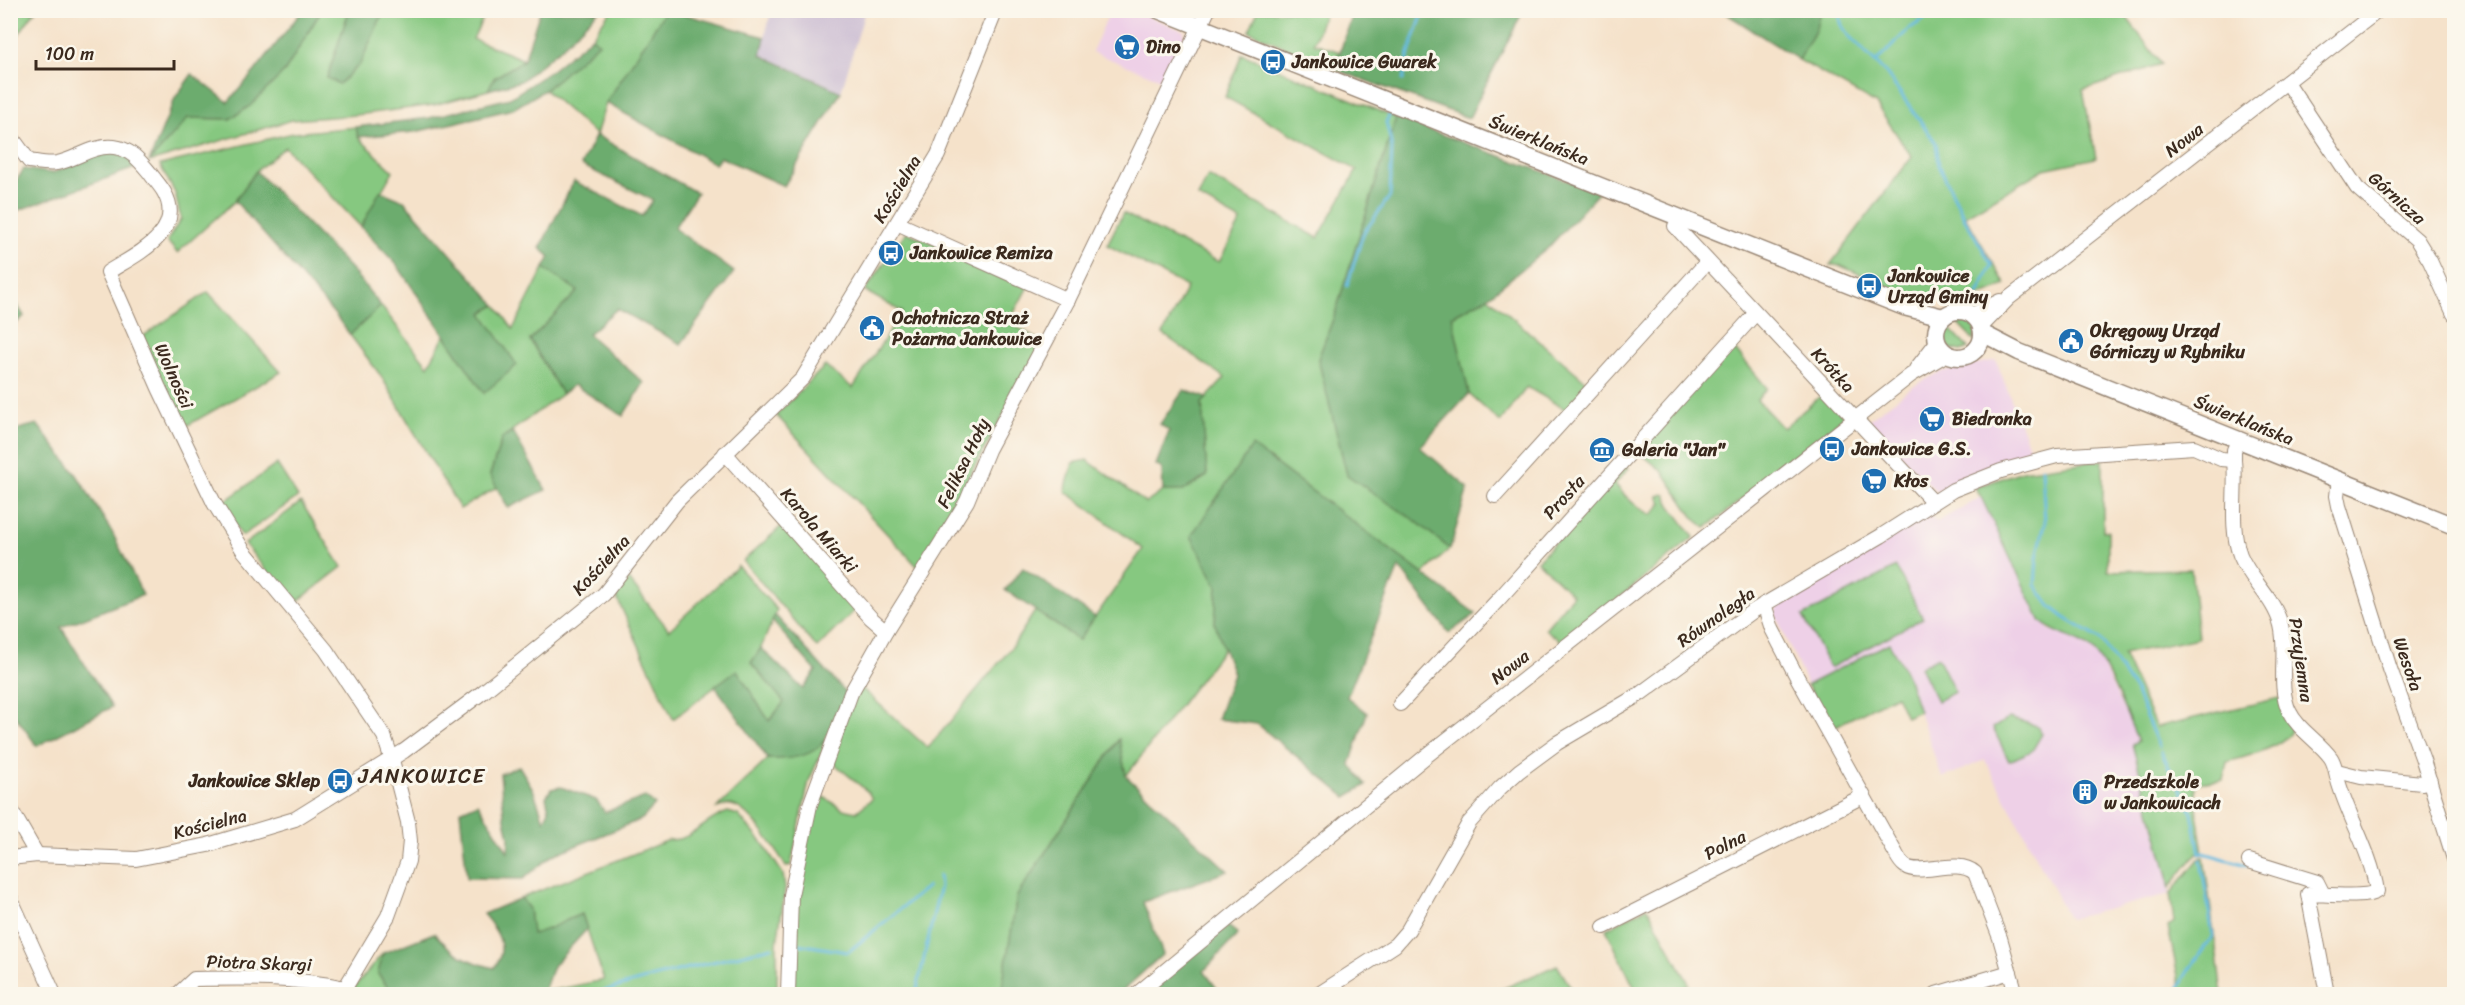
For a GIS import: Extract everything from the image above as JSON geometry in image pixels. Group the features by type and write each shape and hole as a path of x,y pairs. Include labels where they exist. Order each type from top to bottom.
{"main road":[{"name":"Świerklańska","path":"1158,10 1904,307 1941,336"},
{"path":"1955,311 1978,331 1965,356 1957,357 1941,336 1955,311"},
{"name":"Świerklańska","path":"1978,331 2019,352 2454,525"}],"street":[{"name":"Kościelna","path":"10,858 37,855 136,859 208,844 295,819 392,760 483,692 604,594 677,501 803,378 945,142 996,10"},
{"name":"Feliksa Hoły","path":"788,994 791,895 810,805 851,693 886,631 967,501 988,450 1068,300 1208,10"},
{"name":"Nowa","path":"1978,331 2009,298 2379,10"},
{"name":"Górnicza","path":"2287,82 2357,188 2417,240 2430,261 2454,314"},
{"name":"Wolności","path":"10,135 29,160 56,164 98,148 113,147 126,150 141,162 164,192 169,212 164,232 150,245 108,272 159,388 214,503 243,550 326,650 384,736 408,822 408,861 388,916 348,991"},
{"path":"897,223 1068,300"},
{"name":"Krótka","path":"1675,226 1933,502"},
{"path":"1495,496 1707,262"},
{"name":"Prosta","path":"1400,704 1498,600 1755,314"},
{"name":"Nowa","path":"1137,994 1425,757 1911,375 1941,336"},
{"name":"Przyjemna","path":"2238,439 2234,460 2236,537 2239,551 2273,607 2281,626 2284,643 2284,696 2292,716 2332,759 2337,771 2338,783 2363,844 2377,891 2372,895 2363,896 2323,894"},
{"name":"Równoległa","path":"1319,994 1395,945 1408,930 1469,823 1513,776 1557,743 1640,694 1764,604 1881,536 1933,502 1967,483 2034,461 2083,454 2194,447 2221,459 2234,460"},
{"name":"Karola Miarki","path":"725,453 886,631"},
{"name":"Wesoła","path":"2339,479 2337,496 2339,506 2390,669 2451,835 2454,859"},
{"path":"1764,604 1772,629 1797,677 1896,854 1905,866 1914,868 1961,866 1975,873 2000,938 2016,994"},
{"name":"Wolności","path":"384,736 394,737 404,751"},
{"path":"2337,771 2361,777 2422,783 2430,781"},
{"name":"Polna","path":"1604,927 1863,796"},
{"path":"10,808 37,855"},
{"path":"2249,861 2317,882 2323,894 2308,894 2327,994"},
{"path":"10,897 54,994"},
{"path":"1936,994 2010,972"},
{"name":"Piotra Skargi","path":"178,994 194,980 256,977 320,983 348,991"}],"shaded area":[{"path":"771,11 865,11 841,92 761,54"},
{"path":"1110,11 1135,11 1184,31 1184,43 1177,59 1169,63 1165,73 1168,82 1092,52"},
{"path":"1996,360 2033,457 1937,492 1867,421 1913,386 1941,372"},
{"path":"1981,497 2041,622 2050,630 2074,638 2097,654 2139,742 2132,744 2168,876 2170,894 2069,919 1985,760 1942,778 1906,673 1889,643 1807,685 1775,614 1778,603 1926,512 1937,522"}],"green space":[{"path":"666,10 765,37 761,55 841,92 784,186 720,157 715,164 606,103"},
{"path":"1354,10 1523,11 1469,118 1334,69"},
{"path":"13,11 35,11 11,45 11,19"},
{"path":"302,11 321,11 285,71 250,106 230,119 188,118 149,162 175,98 192,74 228,102"},
{"path":"321,11 349,11 327,78 360,64 384,11 486,11 473,39 524,60 494,78 488,90 434,105 292,120 149,162 188,118 230,119 285,71"},
{"path":"349,11 384,11 360,64 339,84 327,78"},
{"path":"540,11 598,11 562,47 521,81 488,90 494,78 524,60"},
{"path":"610,11 666,11 606,103 596,135 545,90 598,43 592,37"},
{"path":"1258,11 1325,11 1314,43 1340,52 1334,69 1249,31"},
{"path":"1722,11 1820,11 1816,29 1799,60"},
{"path":"1799,11 2122,11 2161,64 2083,90 2096,158 2044,169 1965,216 2006,285 1975,298 1913,298 1839,265 1830,265 1912,157 1876,104 1799,60 1814,33"},
{"path":"592,37 599,43 545,90 513,109 415,132 358,137 356,127 429,118 510,98 549,72"},
{"path":"1242,54 1396,118 1335,314 1318,360 1417,522 1450,549 1423,574 1252,447 1192,536 1217,586 1215,624 1224,648 1126,776 1118,740 1017,896 1001,994 790,994 793,895 817,793 843,809 856,812 872,799 868,792 829,759 859,686 928,748 1012,647 1035,611 1079,640 1143,549 1065,491 1073,463 1087,460 1146,503 1163,491 1183,491 1207,476 1202,403 1225,378 1163,334 1187,287 1107,245 1123,213 1219,262 1241,221 1198,197 1208,176 1318,238 1357,170 1225,97"},
{"path":"1396,118 1599,192 1548,248 1488,297 1452,316 1469,394 1420,447 1468,488 1450,549 1417,522 1347,475 1318,359 1335,314"},
{"path":"356,127 358,137 393,171 361,227 285,147 256,171 235,201 177,253 167,241 181,219 175,193 160,165 293,133"},
{"path":"596,135 697,193 674,228 734,272 681,344 617,309 588,334 644,383 623,416 574,385 562,394 530,340 578,291 544,268 550,257 540,248 574,181 642,216 653,200 581,165"},
{"path":"108,150 129,158 138,167 11,213 10,182 14,184 24,169 52,173"},
{"path":"256,171 351,269 381,306 350,335 235,201"},
{"path":"380,191 404,201 496,305 482,313 517,365 484,393 397,265 361,227"},
{"path":"906,232 1030,283 1009,322 1044,343 918,567 776,415 825,366 853,388 902,312 865,291"},
{"path":"544,268 578,291 530,340 562,394 502,438 490,475 498,487 460,509 381,376 350,335 381,306 428,366 445,335 484,393 482,312 496,305 513,329"},
{"path":"208,292 281,372 183,428 142,337"},
{"path":"10,293 24,316 11,328 10,328"},
{"path":"1488,297 1588,383 1568,411 1527,387 1500,422 1469,394 1452,316"},
{"path":"1961,317 1972,324 1975,331 1974,341 1953,319"},
{"path":"1945,324 1968,348 1961,351 1951,349 1943,338"},
{"path":"1732,346 1767,388 1757,400 1783,428 1823,394 1844,417 1706,528 1694,518 1663,472 1638,451"},
{"path":"1184,390 1207,398 1202,403 1207,476 1183,491 1163,491 1162,469 1156,465 1169,431 1160,424"},
{"path":"37,424 77,475 112,532 143,595 61,627 112,707 37,746 10,709 11,431"},
{"path":"513,432 546,490 508,508 490,475 502,438"},
{"path":"1252,446 1476,614 1449,633 1399,567 1347,697 1367,713 1350,764 1366,785 1346,797 1257,724 1217,719 1233,674 1215,624 1217,586 1191,536"},
{"path":"2103,460 2103,531 2108,531 2108,571 2191,569 2198,638 2123,654 2156,727 2279,698 2289,713 2292,723 2291,731 2286,738 2277,744 2255,754 2227,762 2223,780 2196,783 2197,812 2203,854 2197,853 2169,888 2168,876 2132,744 2138,741 2110,678 2091,649 2041,622 1975,488 2022,471"},
{"path":"277,464 298,497 242,536 221,504"},
{"path":"1626,466 1629,468 1615,484 1623,493 1636,506 1652,515 1662,503 1658,496 1666,495 1670,505 1694,537 1563,643 1545,629 1573,595 1537,561"},
{"path":"301,502 342,567 293,605 245,544"},
{"path":"785,523 857,608 817,648 743,561"},
{"path":"738,566 777,610 761,648 751,663 785,702 768,722 737,670 673,719 614,592 629,580 669,630"},
{"path":"1896,567 1923,618 1830,668 1803,616"},
{"path":"1023,568 1095,617 1079,640 1005,590"},
{"path":"775,615 846,693 834,723 821,744 802,756 787,759 768,759 715,686 737,670 769,721 784,702 751,663 761,648 803,689 816,671 772,621"},
{"path":"1889,643 1906,673 1919,711 1906,717 1896,695 1832,728 1807,685"},
{"path":"1938,657 1955,692 1937,701 1920,667"},
{"path":"2009,718 2038,726 2042,734 2032,751 2009,761 1993,728"},
{"path":"1119,739 1126,776 1228,871 1143,902 1163,954 1119,994 1001,994 1017,896"},
{"path":"827,740 809,781 791,865 786,867 777,851 746,813 731,805 717,808 768,759 799,756"},
{"path":"519,766 533,789 544,820 549,810 546,797 551,789 561,787 596,800 605,812 645,797 655,805 642,819 553,855 523,879 467,878 460,811 478,803 508,852 509,837 504,815 500,774"},
{"path":"728,812 738,815 762,842 783,874 785,888 777,944 777,994 534,994 604,980 582,914 551,930 532,934 529,909 521,898 669,840 686,837"},
{"path":"2204,857 2222,994 2177,994 2180,986 2168,927 2174,922 2170,894 2199,859"},
{"path":"521,898 529,909 532,934 582,914 587,929 553,966 543,994 393,994 378,974 383,953 434,933 461,956 494,968 501,954 500,940 483,914"},
{"path":"1647,907 1689,984 1669,994 1627,994 1635,989 1606,929"},
{"path":"1228,926 1238,934 1204,971 1221,994 1146,994"},
{"path":"383,953 378,974 393,994 355,994 352,990"},
{"path":"1557,965 1575,994 1491,994"}],"waterway":[{"path":"1403,80 1409,53 1424,10"},
{"path":"1838,10 1842,26 1849,36 1885,72 1936,143 1939,165 1965,219 1992,265 1978,294"},
{"path":"1877,61 1909,29 1938,10"},
{"path":"1347,286 1363,234 1390,196 1392,147 1386,122 1390,114"},
{"path":"2042,468 2045,523 2037,557 2035,585 2050,606 2100,639 2135,691 2159,747"},
{"path":"2161,752 2192,812 2200,853"},
{"path":"2200,852 2247,865"},
{"path":"2175,994 2213,936 2201,860"},
{"path":"916,994 940,886 939,875"},
{"path":"798,944 848,952 927,887"},
{"path":"593,994 772,947"}],"place":[{"name":"Dino","path":"1127,47"},
{"name":"Jankowice Gwarek","path":"1273,62"},
{"name":"Jankowice Remiza","path":"891,253"},
{"name":"Jankowice Urząd Gminy","path":"1869,286"},
{"name":"Ochotnicza Straż Pożarna Jankowice","path":"872,328"},
{"name":"Okręgowy Urząd Górniczy w Rybniku","path":"2071,341"},
{"name":"Biedronka","path":"1932,419"},
{"name":"Jankowice G.S.","path":"1832,449"},
{"name":"Galeria \"Jan\"","path":"1602,450"},
{"name":"Kłos","path":"1874,481"},
{"name":"Jankowice Sklep","path":"340,781"},
{"name":"Przedszkole w Jankowicach","path":"2085,792"}],"district":[{"name":"JANKOWICE","path":"422,776"}]}
